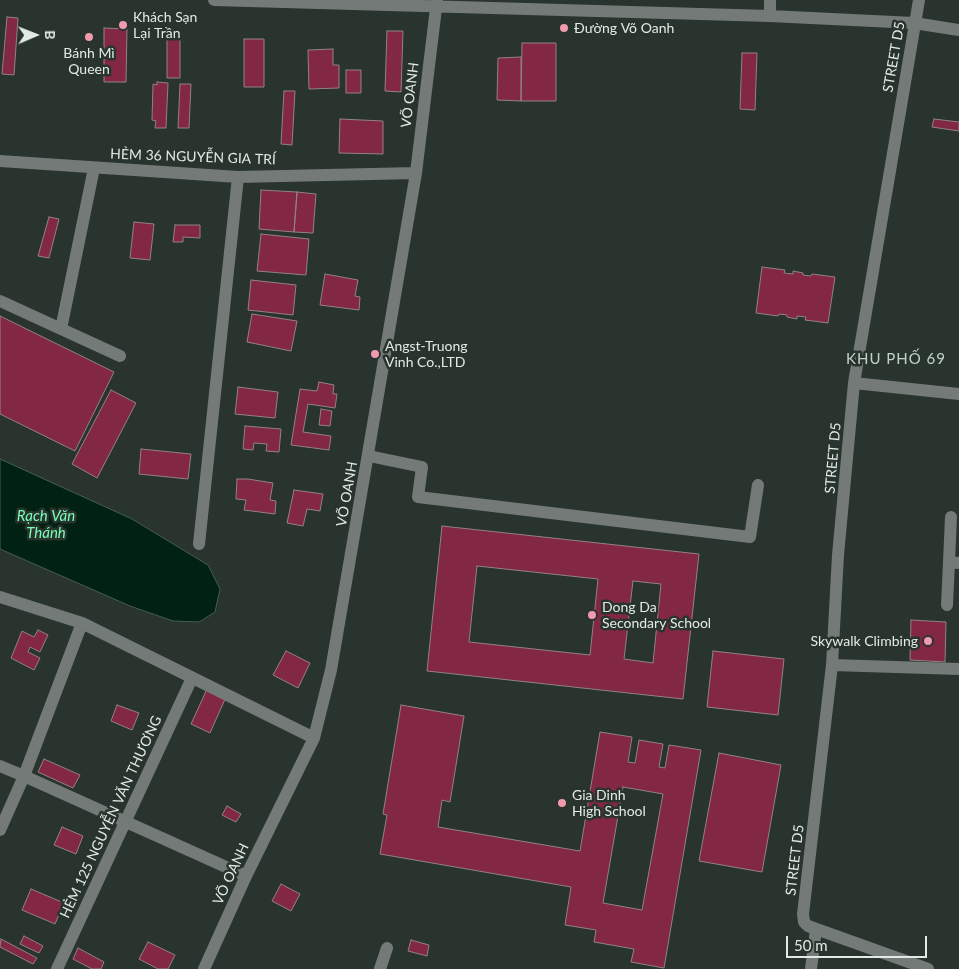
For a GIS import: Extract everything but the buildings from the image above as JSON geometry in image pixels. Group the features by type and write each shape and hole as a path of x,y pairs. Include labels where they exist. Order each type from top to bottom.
{"street":[{"path":"214,0 437,3 770,16 914,23 959,30"},
{"path":"770,0 770,16"},
{"name":"STREET D5","path":"816,929 804,922 803,914 832,665 838,555 854,383 919,0"},
{"name":"VÕ OANH","path":"204,969 246,876 314,738 331,670 416,173 437,3"},
{"name":"HẺM 36 NGUYỄN GIA TRÍ","path":"0,161 238,177 416,173"},
{"path":"61,329 94,168"},
{"path":"199,544 238,177"},
{"path":"0,301 120,356"},
{"path":"854,383 959,394"},
{"path":"369,456 422,467 418,498 750,537 758,485"},
{"path":"947,605 954,563 951,517"},
{"path":"0,597 82,623 314,738"},
{"path":"0,830 24,776 82,623"},
{"path":"832,665 959,669"},
{"name":"HẺM 125 NGUYỄN VĂN THƯƠNG","path":"57,969 192,678"},
{"path":"0,766 246,876"},
{"path":"811,969 816,929 928,969"},
{"path":"380,969 387,948"}],"water":[{"name":"Rạch Văn Thánh","path":"0,459 132,519 208,565 220,589 215,612 199,622 173,621 130,606 0,549"}],"place":[{"name":"Khách Sạn Lại Trần","path":"123,25"},
{"name":"Đường Võ Oanh","path":"564,28"},
{"name":"Bánh Mì Queen","path":"89,37"},
{"name":"Angst-Truong Vinh Co.,LTD","path":"375,354"},
{"name":"Dong Da Secondary School","path":"592,615"},
{"name":"Skywalk Climbing","path":"928,641"},
{"name":"Gia Dinh High School","path":"562,803"}],"district":[{"name":"KHU PHỐ 69","path":"896,359"}]}
